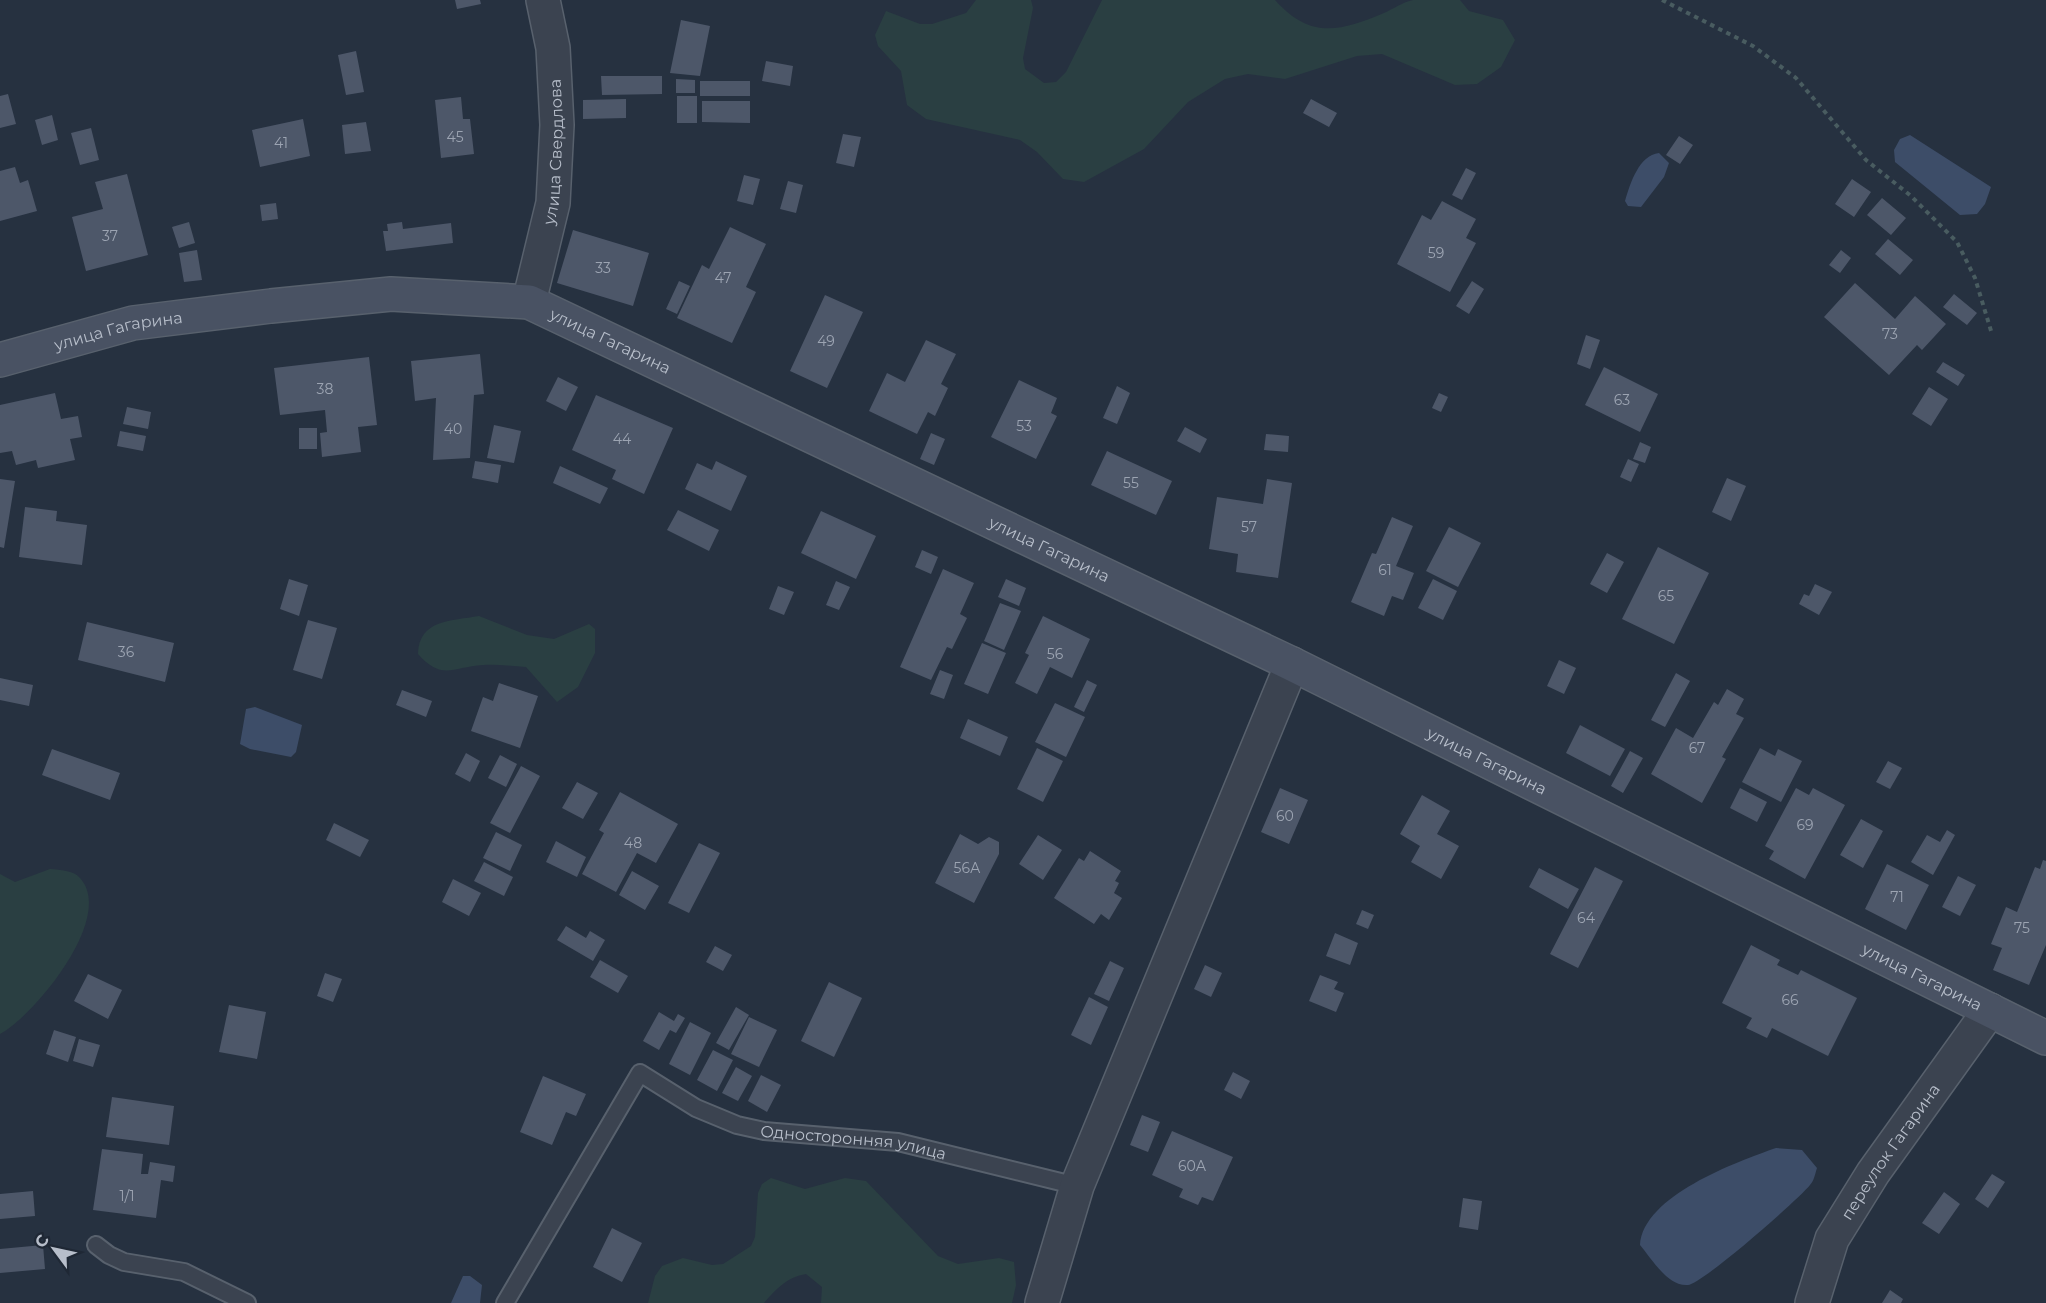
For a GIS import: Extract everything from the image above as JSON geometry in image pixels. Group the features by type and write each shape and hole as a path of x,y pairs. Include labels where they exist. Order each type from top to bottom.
{"main road":[{"name":"улица Гагарина","path":"0,360 133,323 282,305 391,294 529,302 1292,664 2046,1038"}],"street":[{"name":"улица Свердлова","path":"529,302 553,203 557,125 553,48 543,0"},
{"path":"1041,1303 1077,1186 1292,664"},
{"name":"переулок Гагарина","path":"1812,1303 1832,1239 1873,1173 1990,1010"}],"lane":[{"name":"Односторонняя улица","path":"505,1303 639,1073 696,1108 737,1125 764,1131 898,1142 1077,1186"},
{"path":"96,1245 124,1262 184,1272 247,1303"}],"path":[{"path":"1662,0 1753,46 1796,78 1866,160 1911,196 1958,242 1976,278 1992,334"}],"green space":[{"path":"976,0 1031,0 1033,8 1023,58 1025,69 1044,83 1056,82 1066,72 1102,0 1275,0 1300,21 1313,26 1339,28 1384,13 1413,0 1460,0 1469,11 1503,20 1515,40 1501,67 1477,84 1455,85 1382,54 1357,56 1285,79 1248,74 1225,79 1188,102 1144,149 1084,182 1063,179 1037,152 1020,140 926,119 907,105 901,71 878,46 875,35 886,11 920,24 932,24 966,13"},
{"path":"479,616 527,635 554,639 589,624 595,629 595,653 578,687 557,702 526,667 488,665 441,670 426,662 418,654 424,634 431,628 448,621"},
{"path":"50,869 70,872 80,878 88,895 87,916 79,940 50,987 15,1024 0,1034 0,874 15,882"},
{"path":"771,1178 805,1189 845,1178 866,1181 938,1256 958,1264 999,1258 1014,1262 1016,1285 1012,1303 821,1303 822,1287 806,1274 788,1281 764,1303 648,1303 655,1276 662,1266 683,1258 712,1265 723,1264 751,1246 755,1237 758,1193 762,1184"}],"water":[{"path":"1910,135 1991,187 1985,204 1977,214 1960,215 1895,162 1894,150 1900,139"},
{"path":"1659,153 1669,163 1664,177 1641,207 1628,206 1625,201 1636,171 1646,159"},
{"path":"255,707 302,725 296,752 291,757 250,749 240,744 246,709"},
{"path":"1776,1148 1802,1150 1817,1168 1810,1185 1750,1240 1697,1281 1688,1285 1667,1277 1640,1245 1645,1227 1657,1211 1694,1183 1738,1162"},
{"path":"463,1276 470,1276 482,1285 480,1303 451,1303"}],"building":[{"path":"455,0 480,0 481,4 457,9"},
{"path":"681,20 710,26 700,76 670,73"},
{"path":"356,51 364,92 346,95 338,55"},
{"path":"766,61 793,66 790,86 762,81"},
{"path":"601,76 662,76 662,94 602,95"},
{"path":"676,79 695,80 695,93 676,93"},
{"path":"700,81 750,81 750,96 700,96"},
{"path":"8,94 16,124 0,128 0,96"},
{"path":"677,96 697,96 697,123 677,123"},
{"path":"461,97 463,119 470,119 474,154 441,158 435,100"},
{"path":"626,99 626,118 583,119 583,100"},
{"path":"1311,99 1337,113 1329,127 1303,113"},
{"path":"702,101 750,101 750,123 702,122"},
{"path":"52,115 58,140 42,145 35,120"},
{"path":"303,119 310,156 260,167 252,130"},
{"path":"366,122 371,151 345,154 342,125"},
{"path":"91,128 99,160 80,165 71,133"},
{"path":"843,134 861,137 854,167 836,163"},
{"path":"1679,136 1693,145 1680,164 1666,155"},
{"path":"15,167 20,183 28,180 37,211 0,221 0,171"},
{"path":"1466,168 1476,173 1462,200 1452,195"},
{"path":"127,174 148,255 86,271 72,217 103,209 95,182"},
{"path":"744,175 760,179 753,205 737,201"},
{"path":"1852,179 1871,192 1854,217 1835,204"},
{"path":"788,181 803,185 796,213 780,209"},
{"path":"1882,198 1906,218 1891,235 1867,215"},
{"path":"1442,201 1476,219 1466,238 1476,243 1450,292 1397,264 1422,215 1431,220"},
{"path":"276,203 278,219 262,221 260,205"},
{"path":"189,222 195,243 179,248 172,227"},
{"path":"402,222 403,229 451,223 453,243 386,251 383,231 388,231 387,224"},
{"path":"730,227 766,244 746,287 756,292 732,343 677,318 702,265 709,269"},
{"path":"573,230 649,253 633,306 557,283"},
{"path":"1888,239 1913,260 1900,275 1875,254"},
{"path":"197,250 202,280 184,282 179,253"},
{"path":"1841,250 1851,258 1840,273 1829,265"},
{"path":"679,281 690,286 677,314 666,309"},
{"path":"1472,281 1484,289 1469,314 1456,306"},
{"path":"1855,283 1895,319 1915,296 1946,324 1922,350 1917,345 1889,375 1824,317"},
{"path":"1954,294 1977,313 1967,325 1943,307"},
{"path":"825,295 863,312 827,388 790,371"},
{"path":"1586,335 1600,340 1590,369 1577,364"},
{"path":"926,340 956,354 941,384 948,388 935,416 928,412 917,434 869,411 887,373 905,382"},
{"path":"480,354 484,394 474,395 470,458 433,460 436,398 415,401 411,361"},
{"path":"369,357 377,425 358,427 361,452 322,457 320,433 327,432 325,410 280,415 274,368"},
{"path":"1943,362 1965,375 1958,386 1936,372"},
{"path":"1604,367 1658,394 1640,432 1585,405"},
{"path":"558,377 578,387 566,411 546,401"},
{"path":"1019,380 1057,398 1051,413 1057,416 1036,459 991,437"},
{"path":"1117,386 1130,393 1117,424 1103,418"},
{"path":"1929,387 1948,399 1931,426 1912,414"},
{"path":"55,393 61,419 78,416 82,437 70,439 75,460 38,468 36,460 16,465 12,451 0,453 0,405"},
{"path":"1439,393 1448,397 1441,412 1432,408"},
{"path":"596,395 673,428 644,494 612,479 616,470 572,450"},
{"path":"127,407 151,412 148,429 123,424"},
{"path":"494,425 521,431 514,463 487,458"},
{"path":"1185,427 1207,439 1200,453 1177,441"},
{"path":"299,428 317,428 317,449 299,449"},
{"path":"120,431 146,436 143,451 117,446"},
{"path":"931,433 945,439 934,465 920,459"},
{"path":"1266,434 1289,436 1288,452 1264,450"},
{"path":"1640,442 1651,447 1645,463 1633,459"},
{"path":"1107,451 1172,481 1156,515 1091,485"},
{"path":"1628,459 1639,464 1631,482 1620,477"},
{"path":"475,461 501,465 498,483 472,478"},
{"path":"716,461 747,476 731,511 685,489 697,463 712,470"},
{"path":"560,466 608,488 600,504 553,483"},
{"path":"1727,478 1746,486 1731,521 1712,512"},
{"path":"0,479 15,481 4,548 0,547"},
{"path":"1267,479 1292,483 1278,578 1236,572 1238,554 1209,549 1217,497 1263,504"},
{"path":"25,507 57,511 56,521 87,525 82,565 19,557"},
{"path":"678,510 719,530 709,551 667,530"},
{"path":"821,511 876,536 856,579 801,553"},
{"path":"1392,517 1413,526 1396,566 1414,573 1403,600 1392,596 1384,616 1351,602 1372,553 1376,554"},
{"path":"1449,527 1481,543 1458,587 1426,571"},
{"path":"1658,547 1709,573 1674,644 1622,619"},
{"path":"922,550 938,557 931,574 915,567"},
{"path":"1607,553 1624,562 1607,593 1590,584"},
{"path":"943,569 974,583 960,614 967,618 952,649 947,647 931,680 900,667"},
{"path":"289,579 308,585 299,616 280,609"},
{"path":"1006,579 1026,588 1019,606 998,597"},
{"path":"1433,579 1457,591 1443,620 1418,608"},
{"path":"836,581 850,587 839,610 826,605"},
{"path":"1815,584 1832,592 1819,615 1799,604 1804,594 1809,596"},
{"path":"778,586 794,592 784,615 769,609"},
{"path":"1000,603 1021,611 1004,650 984,641"},
{"path":"1043,616 1090,639 1072,678 1050,667 1037,694 1015,683 1029,655 1025,653"},
{"path":"308,620 337,628 322,679 293,670"},
{"path":"87,622 174,643 165,682 78,660"},
{"path":"982,643 1006,653 988,694 964,684"},
{"path":"1559,660 1576,668 1564,694 1547,686"},
{"path":"940,670 953,675 944,699 930,694"},
{"path":"1676,673 1690,681 1665,727 1651,720"},
{"path":"0,678 33,685 29,706 0,700"},
{"path":"1087,680 1097,685 1084,712 1074,707"},
{"path":"499,683 538,696 520,748 471,731 483,697 493,701"},
{"path":"1727,689 1744,699 1736,714 1744,718 1722,757 1726,759 1702,803 1651,774 1676,728 1693,738 1714,702 1718,705"},
{"path":"402,690 432,701 426,717 396,705"},
{"path":"1055,703 1085,717 1066,757 1035,742"},
{"path":"968,719 1008,737 1000,756 960,738"},
{"path":"1580,725 1625,749 1610,776 1566,753"},
{"path":"1037,748 1063,761 1043,802 1017,789"},
{"path":"1760,748 1775,756 1778,749 1802,761 1781,802 1742,782"},
{"path":"52,749 120,773 110,800 42,775"},
{"path":"1630,751 1643,758 1623,793 1611,786"},
{"path":"466,753 480,761 470,782 455,774"},
{"path":"500,755 517,764 506,787 488,778"},
{"path":"1888,761 1902,768 1890,789 1876,782"},
{"path":"521,766 540,776 510,833 490,823"},
{"path":"577,782 598,793 583,819 562,808"},
{"path":"1280,788 1308,800 1289,844 1261,832"},
{"path":"1740,788 1767,802 1757,822 1730,808"},
{"path":"1796,788 1809,795 1813,788 1845,805 1805,879 1769,859 1774,851 1765,846"},
{"path":"620,792 678,824 656,863 637,853 616,892 582,874 604,833 599,830"},
{"path":"1422,795 1450,811 1437,834 1459,846 1441,879 1411,862 1420,846 1400,834"},
{"path":"1861,819 1883,831 1863,868 1840,855"},
{"path":"334,823 369,840 360,857 326,840"},
{"path":"1947,830 1955,835 1933,875 1911,862 1927,835 1940,842"},
{"path":"496,832 522,845 510,871 483,858"},
{"path":"960,834 978,844 989,837 999,842 999,854 974,903 935,883"},
{"path":"1038,835 1062,850 1043,880 1019,864"},
{"path":"556,841 586,857 577,877 546,862"},
{"path":"699,843 720,853 689,913 668,903"},
{"path":"1090,851 1121,871 1115,881 1119,883 1114,893 1122,898 1109,920 1101,914 1094,924 1054,898 1079,858 1084,861"},
{"path":"2043,860 2046,861 2046,945 2029,985 1993,970 2002,948 1991,944 2006,907 2017,912 2035,867 2040,869"},
{"path":"484,862 513,877 504,896 474,881"},
{"path":"1887,864 1929,885 1906,930 1865,909"},
{"path":"1595,867 1623,881 1578,968 1550,954"},
{"path":"1539,868 1579,889 1568,909 1529,887"},
{"path":"632,871 659,886 645,910 619,895"},
{"path":"1958,876 1976,885 1960,916 1942,907"},
{"path":"453,879 481,893 469,916 442,902"},
{"path":"1362,910 1374,915 1368,929 1356,924"},
{"path":"566,926 586,938 590,931 605,940 593,961 557,940"},
{"path":"1335,933 1358,943 1350,965 1326,956"},
{"path":"1751,945 1780,960 1777,965 1798,975 1801,970 1857,998 1828,1056 1772,1028 1767,1038 1746,1028 1752,1018 1722,1003"},
{"path":"715,946 732,955 723,971 706,962"},
{"path":"600,960 628,976 618,993 590,977"},
{"path":"1110,961 1124,968 1109,1001 1094,994"},
{"path":"1205,965 1222,973 1211,997 1194,989"},
{"path":"325,973 342,979 333,1002 317,996"},
{"path":"88,974 122,990 108,1019 74,1001"},
{"path":"1320,975 1338,982 1334,989 1344,993 1336,1012 1309,1001"},
{"path":"829,982 862,998 834,1057 801,1041"},
{"path":"1089,997 1108,1007 1091,1045 1071,1035"},
{"path":"229,1005 266,1012 257,1059 219,1052"},
{"path":"736,1007 749,1015 729,1050 716,1043"},
{"path":"659,1012 674,1021 678,1014 685,1018 676,1033 670,1030 659,1050 643,1041"},
{"path":"749,1017 777,1030 759,1067 731,1054"},
{"path":"690,1022 711,1033 690,1075 669,1064"},
{"path":"54,1030 76,1037 68,1062 46,1054"},
{"path":"79,1039 100,1045 93,1067 73,1061"},
{"path":"713,1050 733,1060 717,1091 697,1080"},
{"path":"736,1067 752,1076 738,1101 722,1093"},
{"path":"1233,1072 1250,1081 1241,1099 1224,1090"},
{"path":"761,1075 781,1085 767,1112 748,1101"},
{"path":"543,1076 586,1094 576,1116 566,1112 552,1145 520,1132"},
{"path":"112,1097 174,1106 169,1145 106,1137"},
{"path":"1142,1115 1160,1122 1148,1152 1130,1145"},
{"path":"1172,1131 1233,1157 1213,1201 1202,1197 1198,1205 1179,1197 1183,1189 1152,1175"},
{"path":"102,1149 143,1154 141,1174 148,1174 150,1162 175,1166 173,1182 161,1180 156,1218 93,1210"},
{"path":"1992,1174 2005,1182 1988,1208 1975,1199"},
{"path":"33,1191 35,1216 0,1219 0,1194"},
{"path":"1944,1192 1960,1204 1939,1234 1922,1223"},
{"path":"1463,1198 1482,1201 1478,1230 1459,1227"},
{"path":"612,1228 642,1243 622,1282 593,1267"},
{"path":"43,1245 45,1269 0,1273 0,1249"},
{"path":"1890,1290 1903,1299 1901,1303 1882,1303"}]}
